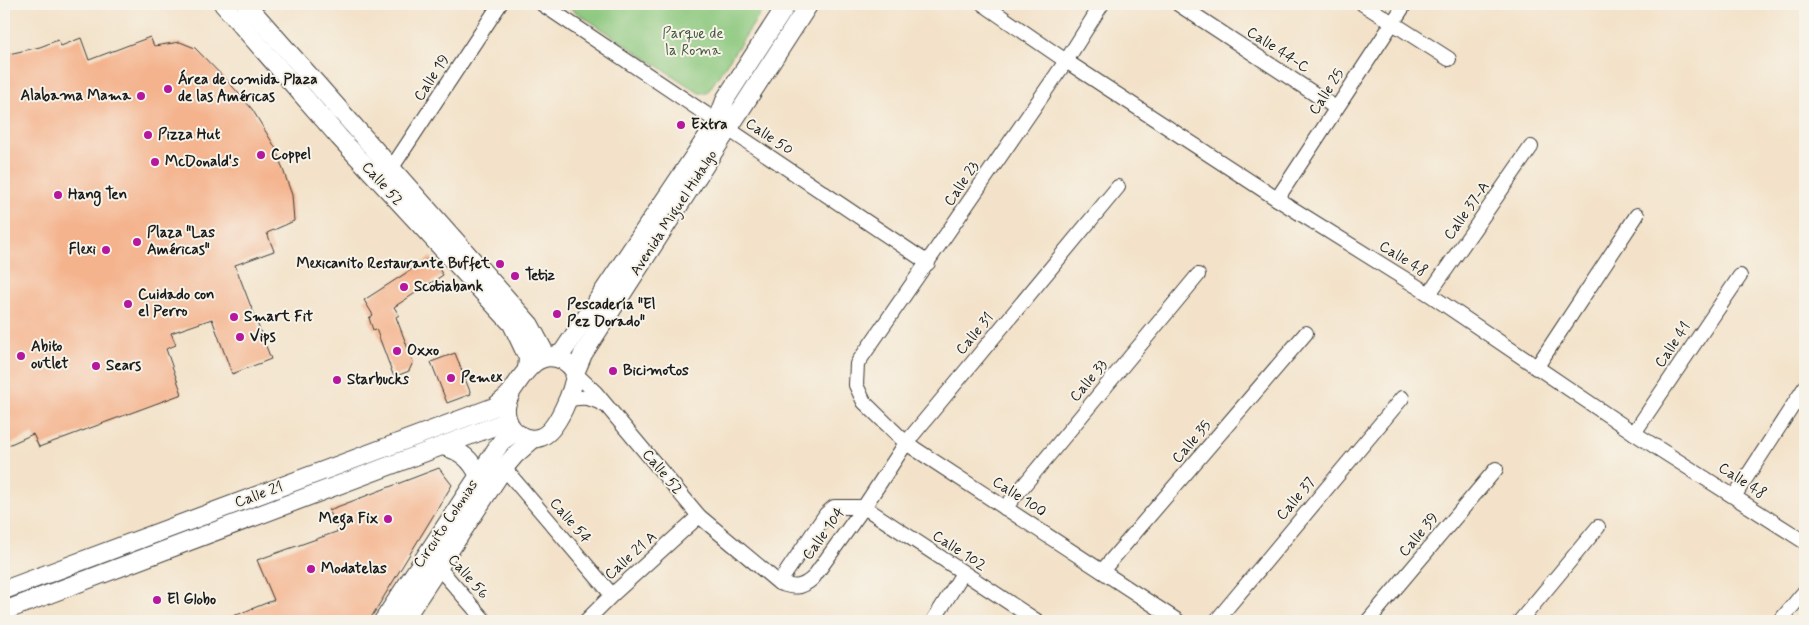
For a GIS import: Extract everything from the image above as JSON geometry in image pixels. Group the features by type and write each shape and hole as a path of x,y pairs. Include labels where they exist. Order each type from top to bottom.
{"street":[{"name":"Calle 52","path":"224,4 327,124 470,269 530,325 550,356"},
{"name":"Calle 52","path":"246,4 391,169 470,269 512,324 528,358 527,369"},
{"name":"Calle 19","path":"391,169 500,4"},
{"name":"Calle 50","path":"542,4 928,263"},
{"name":"Avenida Miguel Hidalgo","path":"575,373 579,360 723,125 726,98 787,4"},
{"name":"Avenida Miguel Hidalgo","path":"550,356 562,353 809,4"},
{"name":"Calle 48","path":"983,4 1066,61 1277,199 1429,294 1634,433 1735,495 1805,542"},
{"name":"Calle 23","path":"856,385 857,364 1066,61 1102,4"},
{"name":"Calle 44-C","path":"1178,4 1336,108"},
{"path":"1363,4 1450,59"},
{"name":"Calle 25","path":"1277,199 1405,4"},
{"name":"Calle 37-A","path":"1429,294 1531,147"},
{"name":"Calle 31","path":"864,507 906,443 1118,187"},
{"path":"1536,368 1638,215"},
{"name":"Calle 33","path":"1006,508 1198,275"},
{"name":"Calle 41","path":"1634,433 1740,276"},
{"name":"Calle 35","path":"1102,571 1306,333"},
{"path":"550,356 568,364 575,373 568,400 550,431 542,437 533,439 520,436 511,426 506,405 511,393 527,369 540,359 550,356"},
{"name":"Calle 52","path":"575,373 587,382 699,516"},
{"name":"Calle 100","path":"856,385 864,402 906,443 1178,621"},
{"path":"1735,495 1805,388"},
{"name":"Calle 21","path":"4,590 494,407 511,393"},
{"path":"568,400 579,397 590,398 605,405"},
{"name":"Calle 37","path":"1216,621 1402,398"},
{"name":"Calle 21","path":"4,611 443,446 511,426"},
{"name":"Circuito Colonias","path":"403,621 432,560 479,476 511,426"},
{"name":"Circuito Colonias","path":"382,621 515,454 533,439"},
{"path":"443,446 454,449 468,458 479,476"},
{"name":"Calle 54","path":"504,468 612,594"},
{"name":"Calle 39","path":"1368,621 1496,469"},
{"name":"Calle 104","path":"834,507 864,507 813,578 805,586 792,587 779,583 826,514 834,507"},
{"name":"Calle 102","path":"864,507 1037,621"},
{"path":"699,516 779,583"},
{"name":"Calle 21 A","path":"586,621 612,594 699,516"},
{"path":"1520,621 1598,527"},
{"path":"111,550 118,568"},
{"name":"Calle 56","path":"432,560 485,621"},
{"path":"933,621 963,573"},
{"path":"1780,621 1805,591"}],"green space":[{"name":"Parque de la Roma","path":"564,4 767,4 707,93 699,93"}],"building":[{"name":"Plaza \"Las Américas\"","path":"150,37 154,46 180,42 195,48 252,109 275,147 292,195 294,221 267,233 274,251 235,265 271,359 232,374 212,319 171,333 176,345 166,349 182,394 39,447 33,434 4,447 4,55 40,47 58,40 61,46 81,38 89,60"},
{"name":"Scotiabank","path":"431,257 443,275 394,307 399,315 396,317 413,362 409,371 394,377 376,329 373,330 369,318 373,315 364,300"},
{"name":"Pemex","path":"455,353 471,394 447,403 431,362"},
{"path":"439,468 452,485 369,621 221,621 274,600 257,560 339,531 329,510"}],"place":[{"name":"Área de comida Plaza de las Américas","path":"168,89"},
{"name":"Alabama Mama","path":"141,96"},
{"name":"Extra","path":"681,125"},
{"name":"Pizza Hut","path":"148,135"},
{"name":"Coppel","path":"261,155"},
{"name":"McDonald's","path":"155,162"},
{"name":"Hang Ten","path":"58,195"},
{"name":"Plaza \"Las Américas\"","path":"137,242"},
{"name":"Flexi","path":"106,250"},
{"name":"Mexicanito Restaurante Buffet","path":"500,264"},
{"name":"Tetiz","path":"515,276"},
{"name":"Scotiabank","path":"404,287"},
{"name":"Cuidado con el Perro","path":"128,304"},
{"name":"Pescadería \"El Pez Dorado\"","path":"557,314"},
{"name":"Smart Fit","path":"234,317"},
{"name":"Vips","path":"240,337"},
{"name":"Oxxo","path":"397,351"},
{"name":"Abito outlet","path":"21,356"},
{"name":"Sears","path":"96,366"},
{"name":"Bicimotos","path":"613,371"},
{"name":"Pemex","path":"451,378"},
{"name":"Starbucks","path":"337,380"},
{"name":"Mega Fix","path":"388,519"},
{"name":"Modatelas","path":"311,569"},
{"name":"El Globo","path":"157,600"}]}
